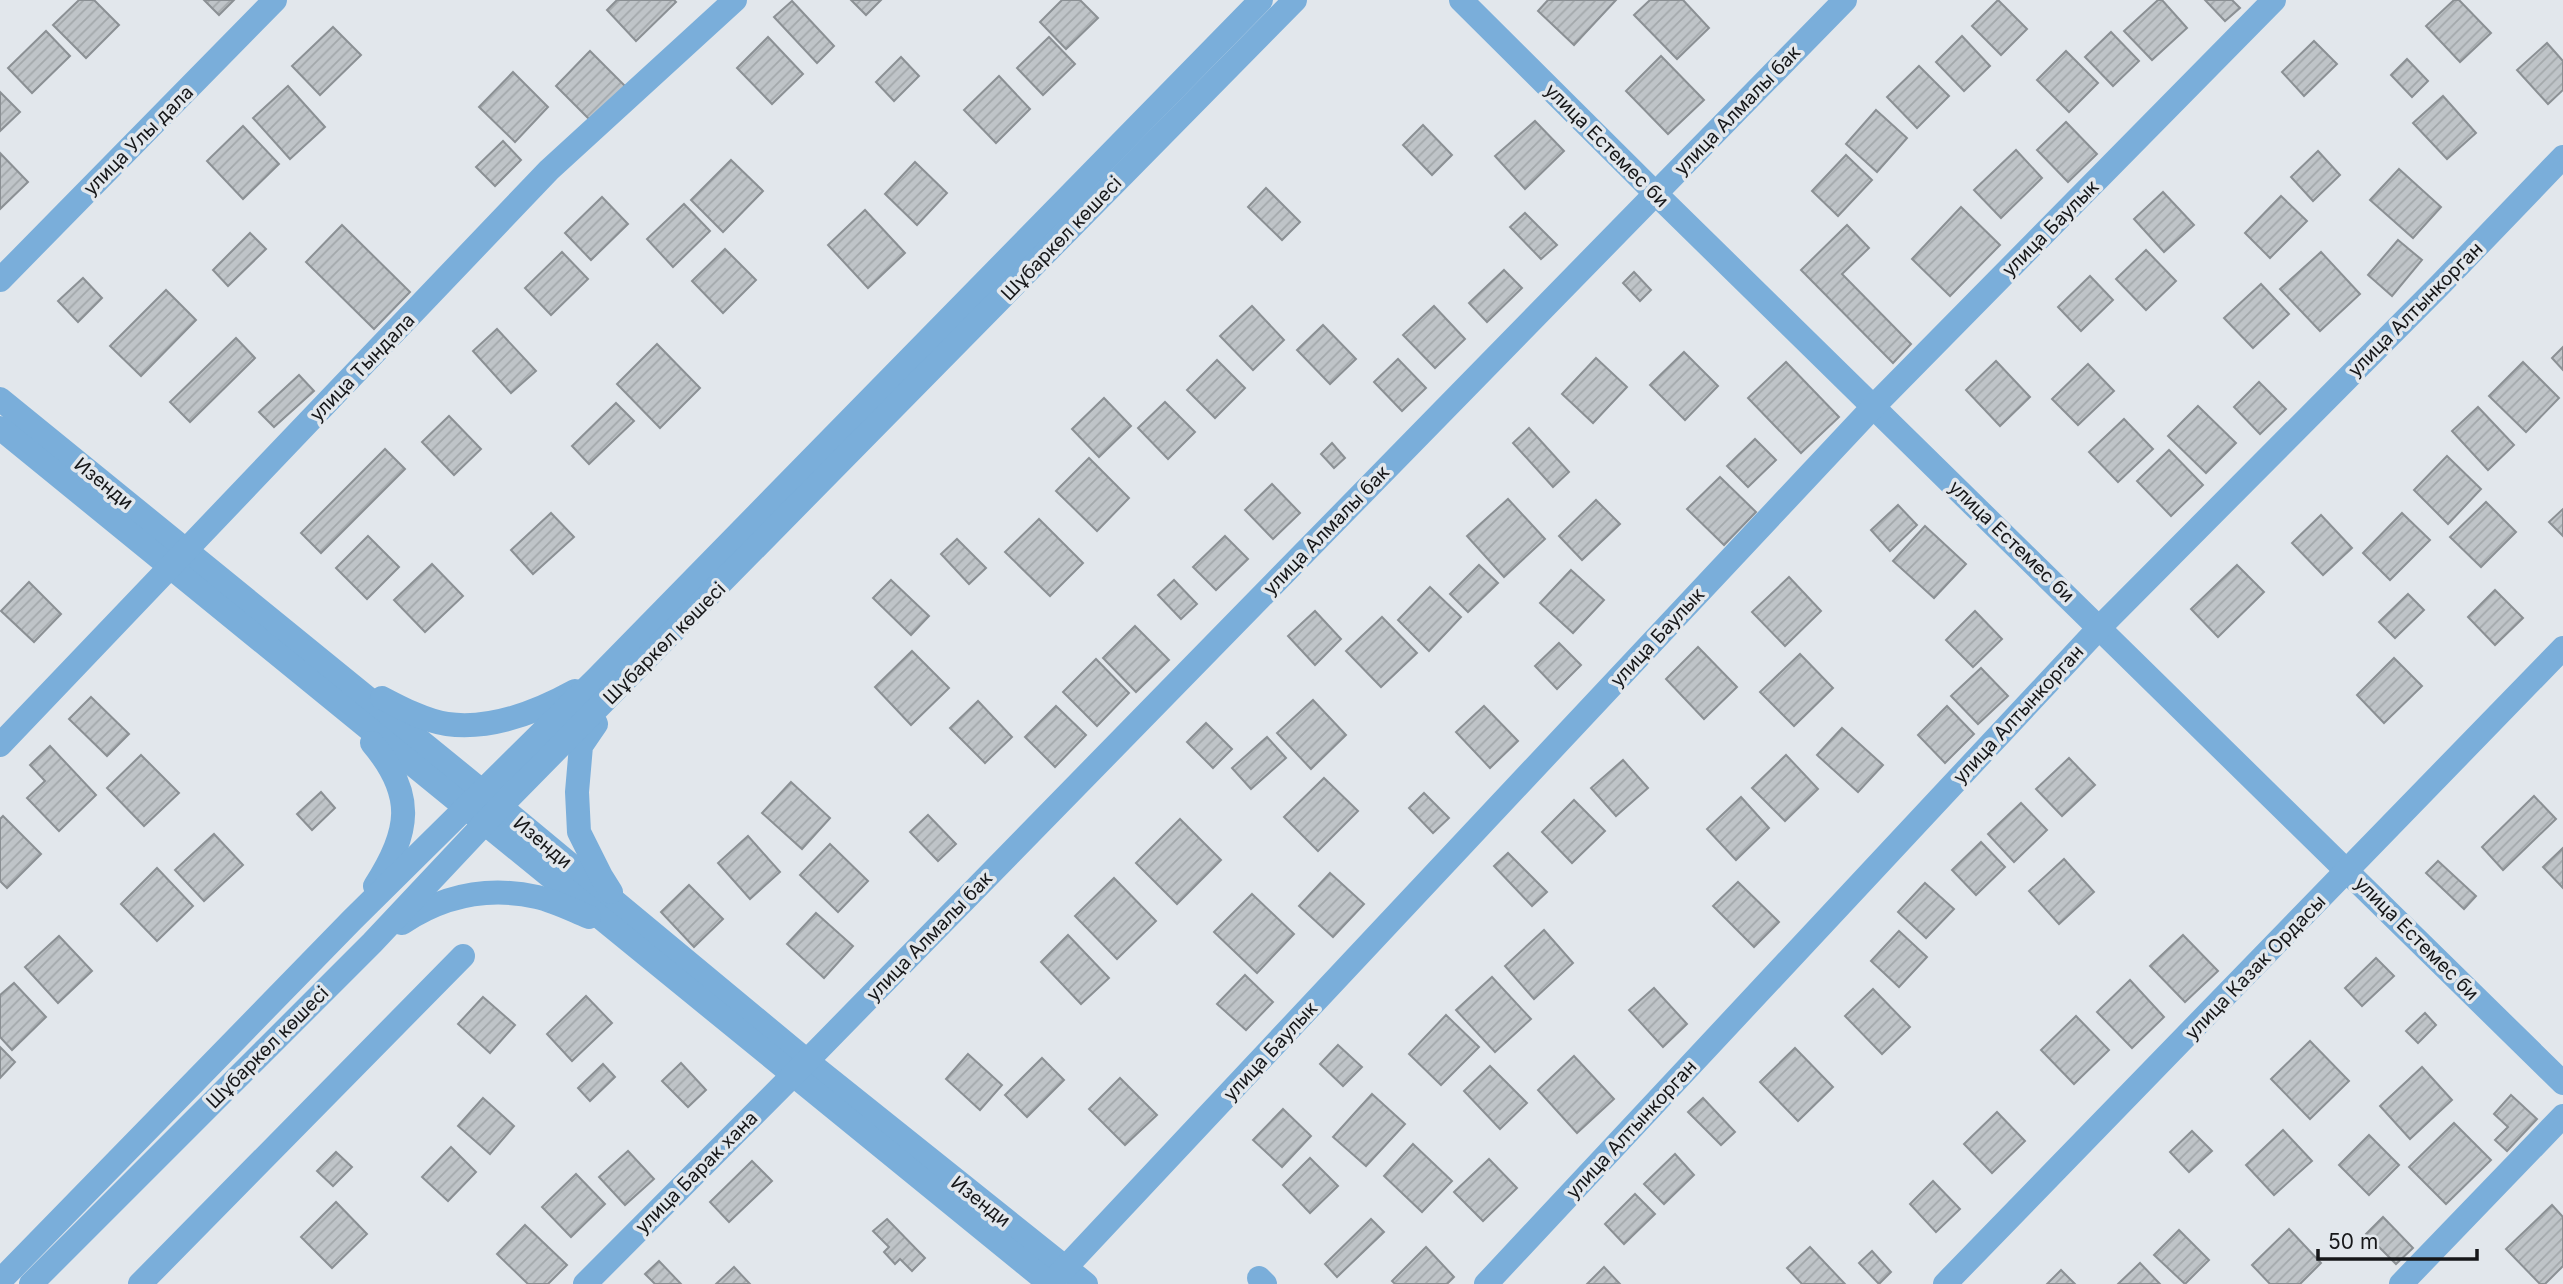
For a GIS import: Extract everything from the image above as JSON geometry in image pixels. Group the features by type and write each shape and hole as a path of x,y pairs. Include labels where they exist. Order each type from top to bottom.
{"street":[{"name":"улица Улы дала","path":"0,280 275,0"},
{"name":"улица Тындала","path":"0,745 549,170 735,0"},
{"name":"Шұбаркөл көшесі","path":"606,685 1261,0"},
{"name":"Шұбаркөл көшесі","path":"0,1282 352,920 484,808 1295,0"},
{"name":"улица Естемес би","path":"1461,0 2563,1083"},
{"name":"улица Алмалы бак","path":"800,1068 1845,0"},
{"name":"улица Баулык","path":"1058,1276 1874,406 2274,0"},
{"name":"улица Алтынкорган","path":"1486,1284 2100,627 2439,286 2563,157"},
{"name":"Изенди","path":"0,399 179,559 800,1068 1058,1276 1086,1284"},
{"name":"Изенди","path":"0,428 179,559"},
{"name":"улица Казак Ордасы","path":"1945,1284 2563,648"},
{"path":"340,690 401,707 445,724 488,725 606,685"},
{"path":"606,685 582,746 577,792 579,832 601,876 616,917"},
{"path":"340,690 396,776 403,802 401,833 390,863 352,920"},
{"name":"Шұбаркөл көшесі","path":"30,1284 372,943 484,808"},
{"path":"372,943 417,913 454,896 503,891 540,897 616,917"},
{"path":"140,1284 463,956"},
{"name":"улица Барак хана","path":"585,1284 800,1068"},
{"path":"2401,1284 2563,1116"}],"building":[{"path":"79,0 94,0 119,25 86,58 53,25"},
{"path":"204,0 234,0 219,15"},
{"path":"617,0 676,2 636,41 607,10"},
{"path":"851,0 881,0 866,15"},
{"path":"1062,0 1080,0 1098,18 1066,49 1040,22"},
{"path":"1548,0 1616,0 1574,45 1538,11"},
{"path":"1650,0 1683,0 1709,28 1677,59 1634,15"},
{"path":"1998,0 2027,29 2001,55 1972,26"},
{"path":"2158,0 2162,0 2187,28 2152,60 2124,31"},
{"path":"2205,0 2232,0 2240,8 2225,21"},
{"path":"2454,0 2459,0 2491,33 2460,62 2426,26"},
{"path":"792,1 834,46 817,63 774,17"},
{"path":"333,27 361,55 320,95 292,66"},
{"path":"46,31 70,56 32,93 8,68"},
{"path":"2111,32 2139,61 2113,86 2085,57"},
{"path":"1962,36 1990,66 1964,91 1936,62"},
{"path":"768,37 803,74 772,104 737,68"},
{"path":"1049,37 1075,64 1043,95 1017,68"},
{"path":"2314,41 2337,64 2304,96 2282,72"},
{"path":"2547,43 2563,61 2563,90 2548,104 2517,70"},
{"path":"590,51 625,86 591,121 556,86"},
{"path":"2066,51 2098,83 2069,112 2037,80"},
{"path":"1661,56 1704,100 1668,134 1626,91"},
{"path":"901,57 919,76 894,101 876,82"},
{"path":"2407,59 2428,81 2412,97 2391,75"},
{"path":"1919,66 1949,96 1917,128 1887,97"},
{"path":"513,72 548,107 515,142 479,107"},
{"path":"999,76 1030,109 996,143 964,110"},
{"path":"288,86 325,127 290,159 253,118"},
{"path":"0,92 20,112 0,131"},
{"path":"2443,96 2476,133 2447,159 2413,123"},
{"path":"1876,110 1907,138 1877,172 1846,144"},
{"path":"1535,121 1564,151 1525,189 1495,156"},
{"path":"2066,122 2097,154 2068,182 2037,150"},
{"path":"1423,125 1452,155 1432,175 1403,145"},
{"path":"243,126 279,164 243,199 207,161"},
{"path":"503,141 521,160 495,186 476,167"},
{"path":"2016,150 2042,178 2001,218 1974,190"},
{"path":"2318,151 2340,175 2313,201 2291,177"},
{"path":"0,153 28,182 0,209"},
{"path":"1846,155 1872,180 1838,216 1812,191"},
{"path":"731,160 763,191 723,232 691,200"},
{"path":"915,162 947,193 917,225 885,194"},
{"path":"2399,169 2441,207 2413,238 2370,200"},
{"path":"1266,188 1300,222 1282,240 1248,207"},
{"path":"2163,192 2194,225 2164,252 2134,219"},
{"path":"2281,196 2307,221 2270,258 2245,233"},
{"path":"602,197 628,224 591,260 565,233"},
{"path":"684,204 710,231 673,267 647,239"},
{"path":"1961,207 2000,245 1950,296 1912,259"},
{"path":"865,210 905,253 868,288 828,245"},
{"path":"1525,213 1557,245 1541,259 1510,227"},
{"path":"342,225 410,292 374,329 306,262"},
{"path":"1847,225 1869,248 1842,274 1911,344 1893,363 1801,270"},
{"path":"250,233 266,249 228,286 213,270"},
{"path":"2398,240 2422,260 2392,296 2368,275"},
{"path":"725,249 756,280 723,313 692,281"},
{"path":"2146,250 2176,281 2146,310 2116,279"},
{"path":"562,252 588,279 551,315 525,288"},
{"path":"2321,252 2360,294 2320,331 2280,289"},
{"path":"1504,270 1522,288 1487,322 1469,303"},
{"path":"1634,272 1651,290 1640,301 1623,283"},
{"path":"2090,276 2113,300 2081,331 2058,307"},
{"path":"83,278 102,298 78,322 58,301"},
{"path":"2261,284 2289,314 2253,348 2224,318"},
{"path":"166,290 196,320 141,376 110,346"},
{"path":"1252,306 1284,340 1253,370 1220,336"},
{"path":"1434,306 1465,339 1435,368 1403,335"},
{"path":"1323,325 1356,359 1330,384 1297,350"},
{"path":"497,329 536,371 511,393 473,351"},
{"path":"236,338 255,358 190,422 170,402"},
{"path":"657,344 700,388 660,428 617,384"},
{"path":"2563,347 2563,370 2552,358"},
{"path":"1684,352 1718,386 1685,420 1650,385"},
{"path":"1596,358 1627,387 1593,423 1562,394"},
{"path":"1398,359 1426,388 1402,411 1374,382"},
{"path":"1217,360 1245,388 1215,418 1187,390"},
{"path":"1996,361 2030,397 2000,426 1966,390"},
{"path":"1786,362 1839,417 1801,453 1748,398"},
{"path":"2523,362 2559,398 2526,432 2489,396"},
{"path":"2088,364 2114,391 2078,425 2052,399"},
{"path":"299,375 314,391 274,427 259,412"},
{"path":"2259,382 2286,409 2260,434 2234,407"},
{"path":"1104,398 1131,426 1099,457 1072,429"},
{"path":"1165,402 1195,432 1168,459 1138,428"},
{"path":"616,403 634,421 589,464 572,446"},
{"path":"2198,406 2236,443 2206,473 2168,436"},
{"path":"2478,407 2514,445 2488,470 2452,431"},
{"path":"449,416 481,449 454,475 422,442"},
{"path":"2124,419 2153,449 2118,482 2089,452"},
{"path":"1529,428 1569,472 1553,487 1513,443"},
{"path":"1755,439 1776,460 1748,487 1727,466"},
{"path":"1332,443 1345,458 1334,468 1321,454"},
{"path":"385,449 405,469 321,553 301,533"},
{"path":"2169,450 2203,485 2171,516 2137,481"},
{"path":"2447,456 2481,489 2448,524 2414,490"},
{"path":"1089,458 1129,498 1097,531 1056,491"},
{"path":"1720,477 1756,512 1724,545 1687,509"},
{"path":"1272,484 1300,513 1273,539 1245,510"},
{"path":"1508,499 1545,539 1504,577 1467,536"},
{"path":"1596,500 1620,524 1582,560 1559,536"},
{"path":"2486,502 2516,532 2481,567 2450,537"},
{"path":"1898,505 1917,525 1890,551 1871,530"},
{"path":"2563,509 2563,536 2549,522"},
{"path":"551,513 574,537 533,574 511,550"},
{"path":"2402,513 2430,540 2390,580 2363,553"},
{"path":"2321,515 2352,548 2323,575 2292,543"},
{"path":"1039,519 1083,563 1050,596 1005,552"},
{"path":"1925,526 1966,564 1934,598 1893,561"},
{"path":"368,536 399,567 367,599 336,568"},
{"path":"1225,536 1248,559 1216,590 1193,567"},
{"path":"957,539 986,568 969,584 941,554"},
{"path":"432,564 463,596 425,632 394,600"},
{"path":"1479,565 1498,583 1468,612 1450,594"},
{"path":"2237,565 2264,592 2218,637 2191,609"},
{"path":"1571,570 1604,600 1573,633 1540,603"},
{"path":"1789,577 1821,611 1785,646 1752,612"},
{"path":"891,580 929,616 911,635 873,598"},
{"path":"1174,580 1197,604 1181,619 1158,595"},
{"path":"29,582 61,614 34,642 1,611"},
{"path":"1430,587 1461,617 1429,651 1398,620"},
{"path":"2495,590 2523,618 2495,645 2468,617"},
{"path":"2408,594 2424,610 2395,638 2379,622"},
{"path":"1315,611 1341,639 1315,665 1288,636"},
{"path":"1975,611 2002,639 1973,667 1946,640"},
{"path":"1382,617 1417,653 1381,687 1346,651"},
{"path":"1135,626 1169,660 1136,692 1103,658"},
{"path":"1559,643 1581,665 1557,689 1535,666"},
{"path":"1698,647 1737,687 1704,719 1666,679"},
{"path":"912,651 949,688 911,725 875,687"},
{"path":"1800,654 1833,688 1794,726 1760,692"},
{"path":"2394,658 2422,686 2384,723 2357,695"},
{"path":"1096,659 1129,693 1097,726 1063,692"},
{"path":"1981,668 2008,696 1978,724 1951,696"},
{"path":"91,697 129,734 107,756 69,719"},
{"path":"1313,700 1346,735 1311,769 1277,733"},
{"path":"978,701 1012,737 985,763 950,728"},
{"path":"1056,706 1086,735 1055,767 1025,737"},
{"path":"1484,706 1518,741 1490,768 1456,732"},
{"path":"1947,706 1974,734 1945,763 1918,735"},
{"path":"1206,723 1232,749 1213,768 1187,742"},
{"path":"1842,728 1883,765 1858,792 1817,755"},
{"path":"1267,737 1286,758 1251,789 1232,768"},
{"path":"50,746 96,795 59,831 27,798 45,781 30,765"},
{"path":"141,755 179,793 144,826 107,788"},
{"path":"1786,755 1818,789 1785,821 1752,788"},
{"path":"2069,758 2095,785 2062,816 2036,789"},
{"path":"1623,760 1648,788 1616,816 1591,788"},
{"path":"1324,778 1358,811 1318,851 1284,817"},
{"path":"791,782 830,818 802,849 762,813"},
{"path":"321,792 335,808 312,830 297,814"},
{"path":"1424,793 1449,818 1433,833 1409,808"},
{"path":"2534,796 2556,819 2503,870 2482,847"},
{"path":"1741,797 1769,828 1736,860 1707,829"},
{"path":"1574,800 1605,831 1572,863 1542,832"},
{"path":"2021,803 2047,830 2014,862 1988,834"},
{"path":"928,815 956,844 938,861 910,832"},
{"path":"3,816 41,854 7,888 0,881 0,819"},
{"path":"1180,819 1221,860 1177,904 1136,863"},
{"path":"214,834 243,865 204,901 175,870"},
{"path":"748,836 780,872 750,899 718,863"},
{"path":"1981,842 2005,867 1976,895 1952,870"},
{"path":"830,844 868,881 838,912 800,875"},
{"path":"2563,848 2563,888 2543,867"},
{"path":"1508,853 1547,892 1532,906 1494,866"},
{"path":"2064,859 2094,892 2059,924 2029,891"},
{"path":"2438,861 2476,896 2464,909 2426,873"},
{"path":"157,868 193,906 157,941 121,904"},
{"path":"1330,873 1364,904 1333,937 1299,906"},
{"path":"1114,878 1156,921 1117,959 1075,916"},
{"path":"1738,882 1779,922 1754,947 1713,906"},
{"path":"1925,883 1954,909 1926,938 1898,912"},
{"path":"689,885 723,919 694,947 661,912"},
{"path":"1252,894 1294,934 1257,973 1214,932"},
{"path":"816,913 853,946 824,978 787,944"},
{"path":"1544,930 1573,963 1534,999 1505,966"},
{"path":"1899,931 1927,957 1899,987 1871,961"},
{"path":"1068,935 1109,978 1081,1004 1041,962"},
{"path":"2183,935 2218,971 2185,1002 2150,966"},
{"path":"59,936 92,971 58,1003 25,967"},
{"path":"2376,958 2394,976 2362,1006 2345,988"},
{"path":"1245,975 1273,1002 1246,1030 1217,1004"},
{"path":"1492,977 1531,1019 1495,1052 1456,1010"},
{"path":"2130,980 2164,1017 2132,1048 2097,1012"},
{"path":"14,983 46,1017 12,1050 0,1037 0,995"},
{"path":"1654,988 1687,1024 1663,1047 1629,1010"},
{"path":"1873,989 1910,1027 1882,1054 1845,1016"},
{"path":"586,996 612,1023 572,1061 547,1034"},
{"path":"483,997 515,1025 490,1053 458,1024"},
{"path":"2425,1013 2436,1025 2418,1043 2406,1031"},
{"path":"1446,1015 1479,1047 1441,1085 1409,1054"},
{"path":"2076,1016 2109,1050 2074,1084 2041,1050"},
{"path":"2310,1041 2349,1081 2310,1119 2271,1079"},
{"path":"1338,1045 1362,1067 1343,1086 1320,1064"},
{"path":"0,1047 15,1062 0,1078"},
{"path":"1795,1048 1833,1087 1798,1121 1760,1082"},
{"path":"968,1054 1002,1085 980,1110 946,1079"},
{"path":"1574,1056 1614,1099 1577,1133 1538,1090"},
{"path":"1042,1058 1064,1080 1027,1117 1005,1095"},
{"path":"681,1063 706,1090 688,1107 662,1081"},
{"path":"603,1064 615,1077 590,1101 578,1088"},
{"path":"1490,1066 1527,1103 1500,1129 1464,1091"},
{"path":"2422,1067 2452,1100 2410,1139 2380,1106"},
{"path":"1120,1078 1157,1115 1125,1145 1089,1109"},
{"path":"1372,1094 1405,1124 1366,1166 1333,1137"},
{"path":"2511,1095 2537,1119 2507,1151 2495,1140 2508,1127 2494,1114"},
{"path":"483,1098 514,1126 490,1154 458,1126"},
{"path":"1703,1098 1735,1132 1721,1145 1688,1112"},
{"path":"1283,1109 1311,1136 1282,1167 1253,1140"},
{"path":"1997,1112 2025,1141 1992,1173 1964,1144"},
{"path":"2454,1123 2491,1160 2446,1204 2409,1167"},
{"path":"2283,1130 2312,1161 2274,1195 2246,1165"},
{"path":"2192,1131 2212,1151 2189,1172 2170,1152"},
{"path":"2369,1135 2399,1165 2369,1195 2339,1165"},
{"path":"1413,1144 1452,1181 1422,1212 1384,1176"},
{"path":"451,1147 476,1172 448,1201 422,1177"},
{"path":"628,1151 654,1179 625,1205 599,1177"},
{"path":"336,1152 352,1167 333,1186 317,1171"},
{"path":"1675,1154 1694,1175 1664,1204 1644,1184"},
{"path":"1310,1158 1338,1186 1310,1213 1283,1185"},
{"path":"1489,1159 1517,1188 1483,1221 1454,1192"},
{"path":"752,1161 772,1181 729,1222 710,1202"},
{"path":"576,1174 605,1204 571,1237 542,1207"},
{"path":"1933,1181 1960,1209 1936,1232 1910,1204"},
{"path":"1635,1194 1655,1214 1624,1244 1605,1224"},
{"path":"336,1202 367,1234 332,1268 301,1237"},
{"path":"2552,1205 2563,1217 2563,1266 2545,1284 2540,1284 2506,1249"},
{"path":"2383,1217 2413,1248 2396,1264 2366,1234"},
{"path":"887,1219 925,1258 912,1271 900,1259 895,1264 884,1252 889,1247 873,1231"},
{"path":"1371,1219 1384,1232 1337,1277 1325,1264"},
{"path":"525,1225 567,1265 548,1284 528,1284 497,1254"},
{"path":"2289,1229 2321,1263 2300,1284 2270,1284 2252,1265"},
{"path":"2179,1230 2209,1260 2185,1284 2154,1255"},
{"path":"1426,1247 1454,1277 1447,1284 1395,1284 1392,1281"},
{"path":"1810,1247 1845,1284 1802,1284 1787,1268"},
{"path":"1872,1251 1891,1272 1879,1284 1859,1263"},
{"path":"659,1261 681,1284 655,1284 645,1274"},
{"path":"2140,1263 2160,1284 2118,1284"},
{"path":"734,1267 750,1284 716,1284"},
{"path":"1604,1267 1620,1284 1587,1284"},
{"path":"2061,1270 2075,1284 2047,1284"}]}
